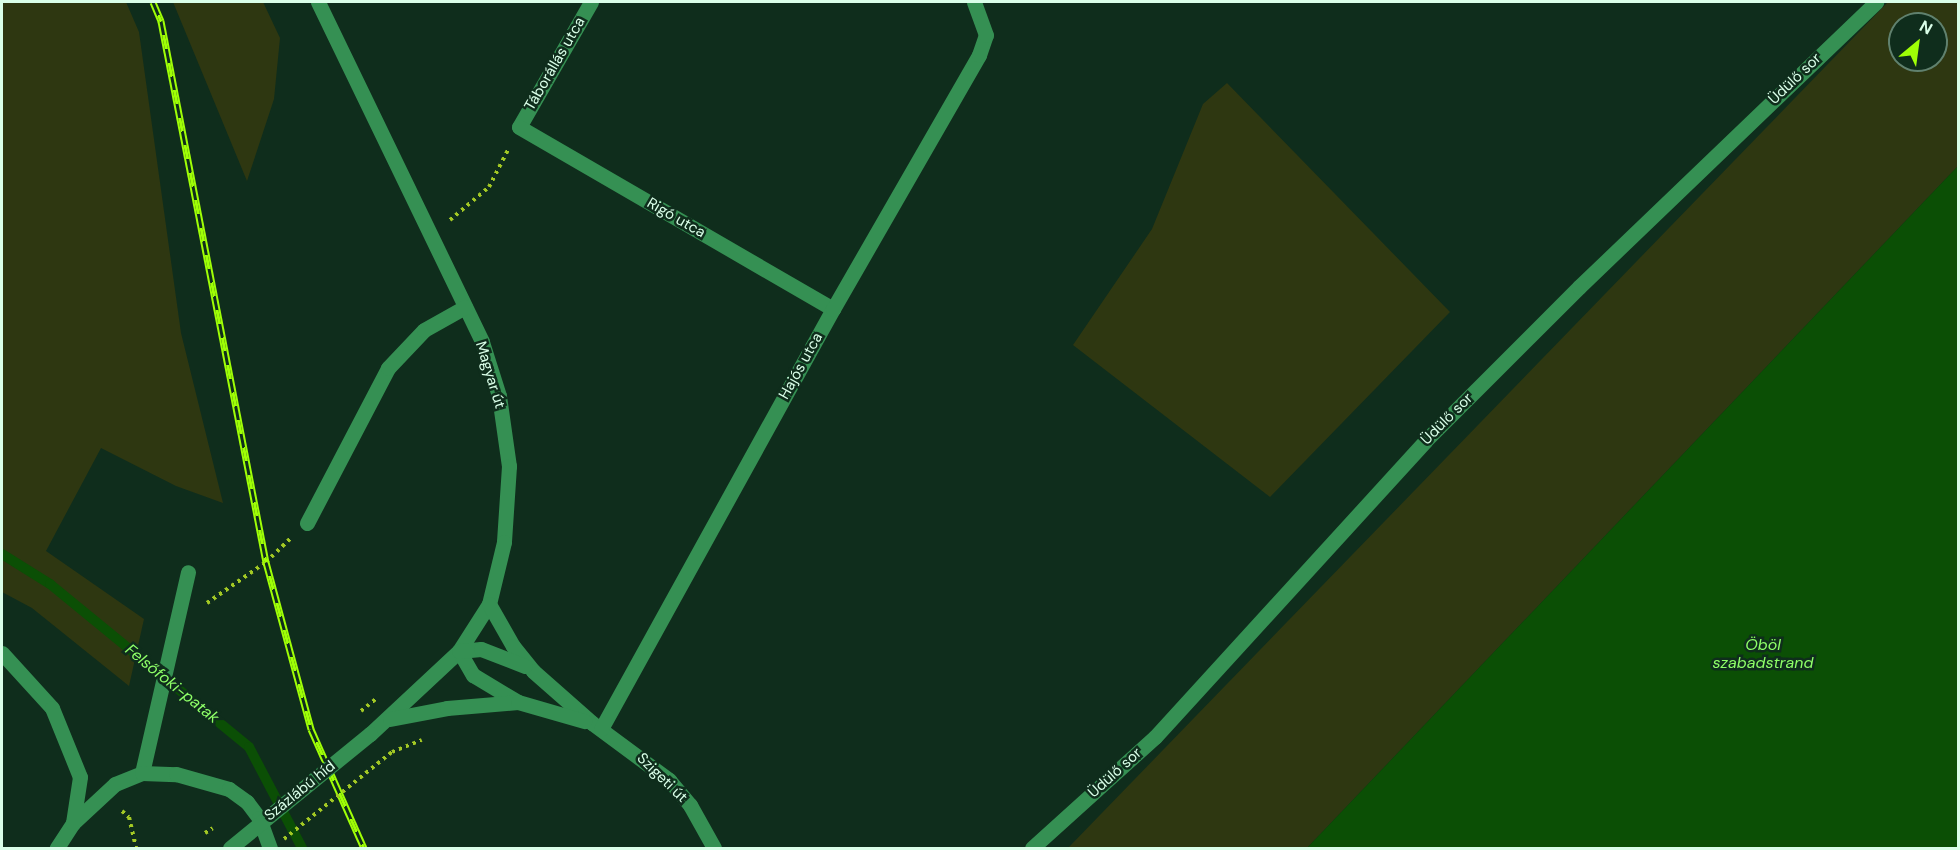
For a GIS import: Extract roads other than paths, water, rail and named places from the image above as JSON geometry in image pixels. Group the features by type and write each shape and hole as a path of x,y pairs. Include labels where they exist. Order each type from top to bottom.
{"street":[{"name":"Magyar út","path":"318,2 482,342 499,396 509,466 504,542 489,604 459,651 390,719 370,734"},
{"name":"Táborállás utca","path":"519,128 591,2"},
{"name":"Hajós utca","path":"596,726 979,55 986,35 974,2"},
{"name":"Üdülő sor","path":"1032,849 1155,737 1425,441 1579,287 1876,2"},
{"name":"Rigó utca","path":"519,128 832,309"},
{"path":"307,524 388,368 424,330 465,307"},
{"path":"142,773 188,572"},
{"path":"489,604 513,646 533,671"},
{"path":"533,671 481,649 459,651 473,675 518,702 596,726"},
{"path":"2,653 52,708 80,777 73,823"},
{"name":"Szigeti út","path":"533,671 596,726 669,780 690,805 714,849"},
{"path":"390,719 447,708 518,702"},
{"name":"Százlábú híd","path":"230,849 370,734"},
{"path":"57,849 73,823 107,789 142,773 200,779 229,789 247,802 260,818 276,845"}],"water":[{"name":"Öböl szabadstrand","path":"1958,166 1958,848 1307,848"}],"waterway":[{"name":"Felsőfoki-patak","path":"2,554 50,584 249,747 302,848"}],"railway":[{"path":"153,2 161,21 266,562 311,729 364,848"}]}
